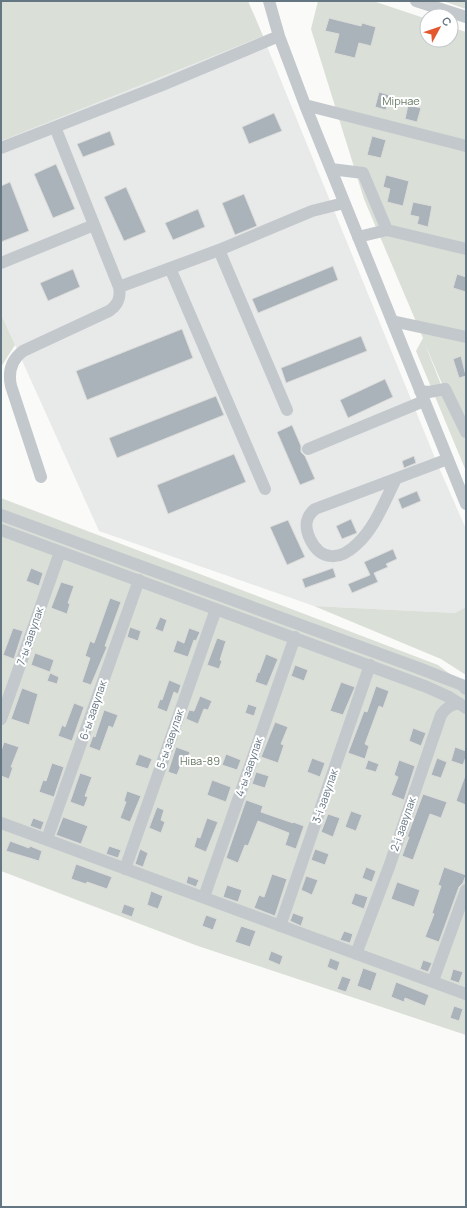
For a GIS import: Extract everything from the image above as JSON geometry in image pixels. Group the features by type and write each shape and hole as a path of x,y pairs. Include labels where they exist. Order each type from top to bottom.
{"street":[{"path":"268,1 279,36 305,105 466,504"},
{"path":"416,1 466,17"},
{"path":"1,148 160,86 279,36"},
{"path":"305,105 466,146"},
{"path":"41,478 11,386 9,373 11,366 14,360 23,351 109,311 118,301 120,296 119,287 55,127"},
{"path":"331,169 362,173 387,230"},
{"path":"119,287 219,250 312,211 344,203"},
{"path":"1,263 94,225"},
{"path":"358,237 387,230 466,250"},
{"path":"219,250 287,410"},
{"path":"170,268 265,489"},
{"path":"392,321 466,337"},
{"path":"308,449 429,392 446,388 466,432"},
{"path":"396,479 372,525 359,543 350,550 334,557 324,556 318,551 306,528 308,517 319,507 448,458"},
{"path":"1,515 465,687"},
{"path":"1,530 433,689 462,706"},
{"name":"7-ы завулак","path":"1,719 60,552"},
{"name":"6-ы завулак","path":"47,839 139,580"},
{"name":"5-ы завулак","path":"125,869 216,609"},
{"name":"4-ы завулак","path":"204,896 294,637"},
{"name":"3-і завулак","path":"280,926 370,665"},
{"name":"2-і завулак","path":"356,954 389,867 441,715 451,705 462,706"},
{"path":"1,823 125,869 204,896 280,926 466,994"},
{"path":"433,981 466,890"}],"shaded area":[{"path":"253,12 437,463 466,529 466,607 455,613 314,606 99,531 1,314 1,120"}],"green space":[{"path":"1,1 248,1 263,36 1,141"},
{"name":"Мірнае","path":"318,1 373,1 419,16 419,48 459,48 459,30 466,32 466,439 424,342 446,397 466,441 466,471 416,351 423,338 364,199 311,29"},
{"path":"443,1 466,1 466,9"},
{"path":"1,314 15,345 1,367"},
{"name":"Ніва-89","path":"1,498 438,665 466,686 466,1035 198,946 1,871"},
{"path":"314,606 455,613 466,607 466,675 441,659"}],"building":[{"path":"329,18 361,26 362,23 376,27 371,46 359,43 355,58 334,53 339,34 325,31"},
{"path":"379,92 389,95 386,110 375,107"},
{"path":"408,105 421,108 417,122 405,119"},
{"path":"274,113 282,131 249,144 242,127"},
{"path":"110,131 115,145 83,157 77,144"},
{"path":"372,136 386,140 381,158 367,155"},
{"path":"56,164 75,209 53,218 34,174"},
{"path":"386,175 409,181 403,206 387,202 390,189 383,187"},
{"path":"10,182 29,231 1,242 1,186"},
{"path":"126,187 146,232 124,241 104,197"},
{"path":"244,194 257,226 235,235 222,203"},
{"path":"413,202 432,206 428,227 417,224 419,217 410,215"},
{"path":"198,209 205,227 173,240 165,223"},
{"path":"333,266 338,280 258,313 252,299"},
{"path":"73,269 80,287 48,301 40,283"},
{"path":"457,274 466,277 466,292 453,288"},
{"path":"182,329 193,358 87,400 76,371"},
{"path":"361,336 367,351 286,383 281,368"},
{"path":"461,356 466,376 459,378 453,359"},
{"path":"385,379 393,397 348,418 340,400"},
{"path":"216,396 224,415 117,458 109,438"},
{"path":"292,425 301,446 301,452 305,456 315,479 300,485 277,432"},
{"path":"234,454 246,482 168,514 157,485"},
{"path":"414,456 416,463 404,468 402,461"},
{"path":"417,491 421,501 402,509 398,499"},
{"path":"351,519 357,533 342,539 336,526"},
{"path":"288,520 305,557 287,565 270,527"},
{"path":"393,549 397,559 386,564 388,567 374,573 378,582 352,593 348,584 370,575 364,562"},
{"path":"31,568 43,573 39,586 26,581"},
{"path":"333,568 336,577 305,588 302,579"},
{"path":"61,582 74,586 68,603 70,604 67,614 51,608"},
{"path":"110,598 121,602 105,646 107,647 91,685 82,682 90,658 85,656 90,641 94,643"},
{"path":"160,617 167,620 163,632 155,629"},
{"path":"130,627 141,631 138,641 127,637"},
{"path":"13,628 23,631 14,659 3,655"},
{"path":"189,628 200,632 196,641 194,640 188,657 173,652 177,640 184,643"},
{"path":"217,638 226,641 220,660 222,661 219,669 207,665"},
{"path":"35,653 54,660 50,672 31,665"},
{"path":"266,654 278,659 267,686 255,682"},
{"path":"295,665 308,670 304,681 291,676"},
{"path":"50,673 59,677 57,684 47,681"},
{"path":"169,680 181,685 178,694 174,692 167,712 157,708 160,699 162,700"},
{"path":"341,682 355,687 343,715 330,711"},
{"path":"376,686 389,691 383,708 379,706 365,744 369,746 365,759 348,753 364,711 367,712"},
{"path":"22,688 38,694 29,725 11,719"},
{"path":"200,696 212,701 208,710 204,709 198,724 186,719 189,710 194,711"},
{"path":"74,703 84,707 72,741 58,736 62,725 65,727"},
{"path":"248,704 257,707 254,716 245,713"},
{"path":"104,710 118,715 113,728 109,726 100,751 89,747 93,736 95,737"},
{"path":"275,722 288,727 281,744 284,745 278,763 261,757"},
{"path":"413,728 426,733 421,746 409,741"},
{"path":"4,742 19,747 11,767 13,767 9,779 1,776 1,751"},
{"path":"176,747 190,752 186,762 183,760 177,775 168,772"},
{"path":"455,747 466,751 466,757 463,765 451,761"},
{"path":"139,754 152,759 148,769 135,765"},
{"path":"226,754 241,760 237,770 222,765"},
{"path":"312,758 325,763 320,777 307,772"},
{"path":"437,758 447,762 441,778 431,775"},
{"path":"368,760 379,764 376,772 365,769"},
{"path":"399,760 415,766 404,800 391,795 398,777 394,775"},
{"path":"52,763 64,767 54,797 39,792 43,780 46,781"},
{"path":"256,772 269,776 265,788 252,784"},
{"path":"80,773 92,777 85,796 88,797 84,807 70,802"},
{"path":"466,776 466,805 456,801"},
{"path":"212,780 231,787 226,802 207,795"},
{"path":"127,791 141,796 130,822 120,818 126,802 124,801"},
{"path":"423,794 447,802 441,818 430,814 413,860 402,856 409,837 407,837"},
{"path":"246,800 263,806 261,812 304,826 296,849 285,845 289,833 258,821 248,846 245,845 238,863 226,858"},
{"path":"157,807 164,810 161,820 165,822 161,833 149,828"},
{"path":"351,811 362,815 356,831 345,827"},
{"path":"328,814 340,818 333,837 321,832"},
{"path":"63,817 88,826 81,844 56,835"},
{"path":"33,818 44,822 41,830 30,826"},
{"path":"207,818 218,822 206,852 194,847 197,837 200,838"},
{"path":"10,841 42,851 39,861 6,851"},
{"path":"109,846 121,850 118,858 106,854"},
{"path":"140,849 148,853 143,867 135,864"},
{"path":"315,849 329,854 325,865 311,860"},
{"path":"76,864 112,877 107,889 87,882 86,884 71,879"},
{"path":"366,867 376,871 372,882 362,878"},
{"path":"444,867 466,875 463,883 459,887 439,942 425,937 434,914 432,913 441,886 438,885"},
{"path":"272,874 287,879 275,916 254,908 259,895 264,897"},
{"path":"188,876 199,880 196,887 186,883"},
{"path":"306,876 318,880 312,895 301,890"},
{"path":"397,882 420,890 414,907 391,899"},
{"path":"227,885 242,890 238,902 223,897"},
{"path":"151,891 163,896 158,909 147,905"},
{"path":"355,893 368,897 364,909 351,904"},
{"path":"124,904 135,908 132,917 121,913"},
{"path":"293,913 304,917 301,926 290,921"},
{"path":"206,915 217,919 213,930 202,926"},
{"path":"241,926 256,931 250,947 235,942"},
{"path":"344,931 353,934 350,943 340,940"},
{"path":"271,951 283,956 280,965 268,960"},
{"path":"330,958 340,962 337,971 327,967"},
{"path":"423,960 432,963 428,972 420,969"},
{"path":"363,968 377,973 371,991 357,986"},
{"path":"453,969 463,972 459,983 450,980"},
{"path":"342,976 351,979 346,992 337,989"},
{"path":"396,982 429,995 425,1006 405,998 404,1002 391,997"},
{"path":"454,1006 463,1009 459,1021 450,1018"}]}
